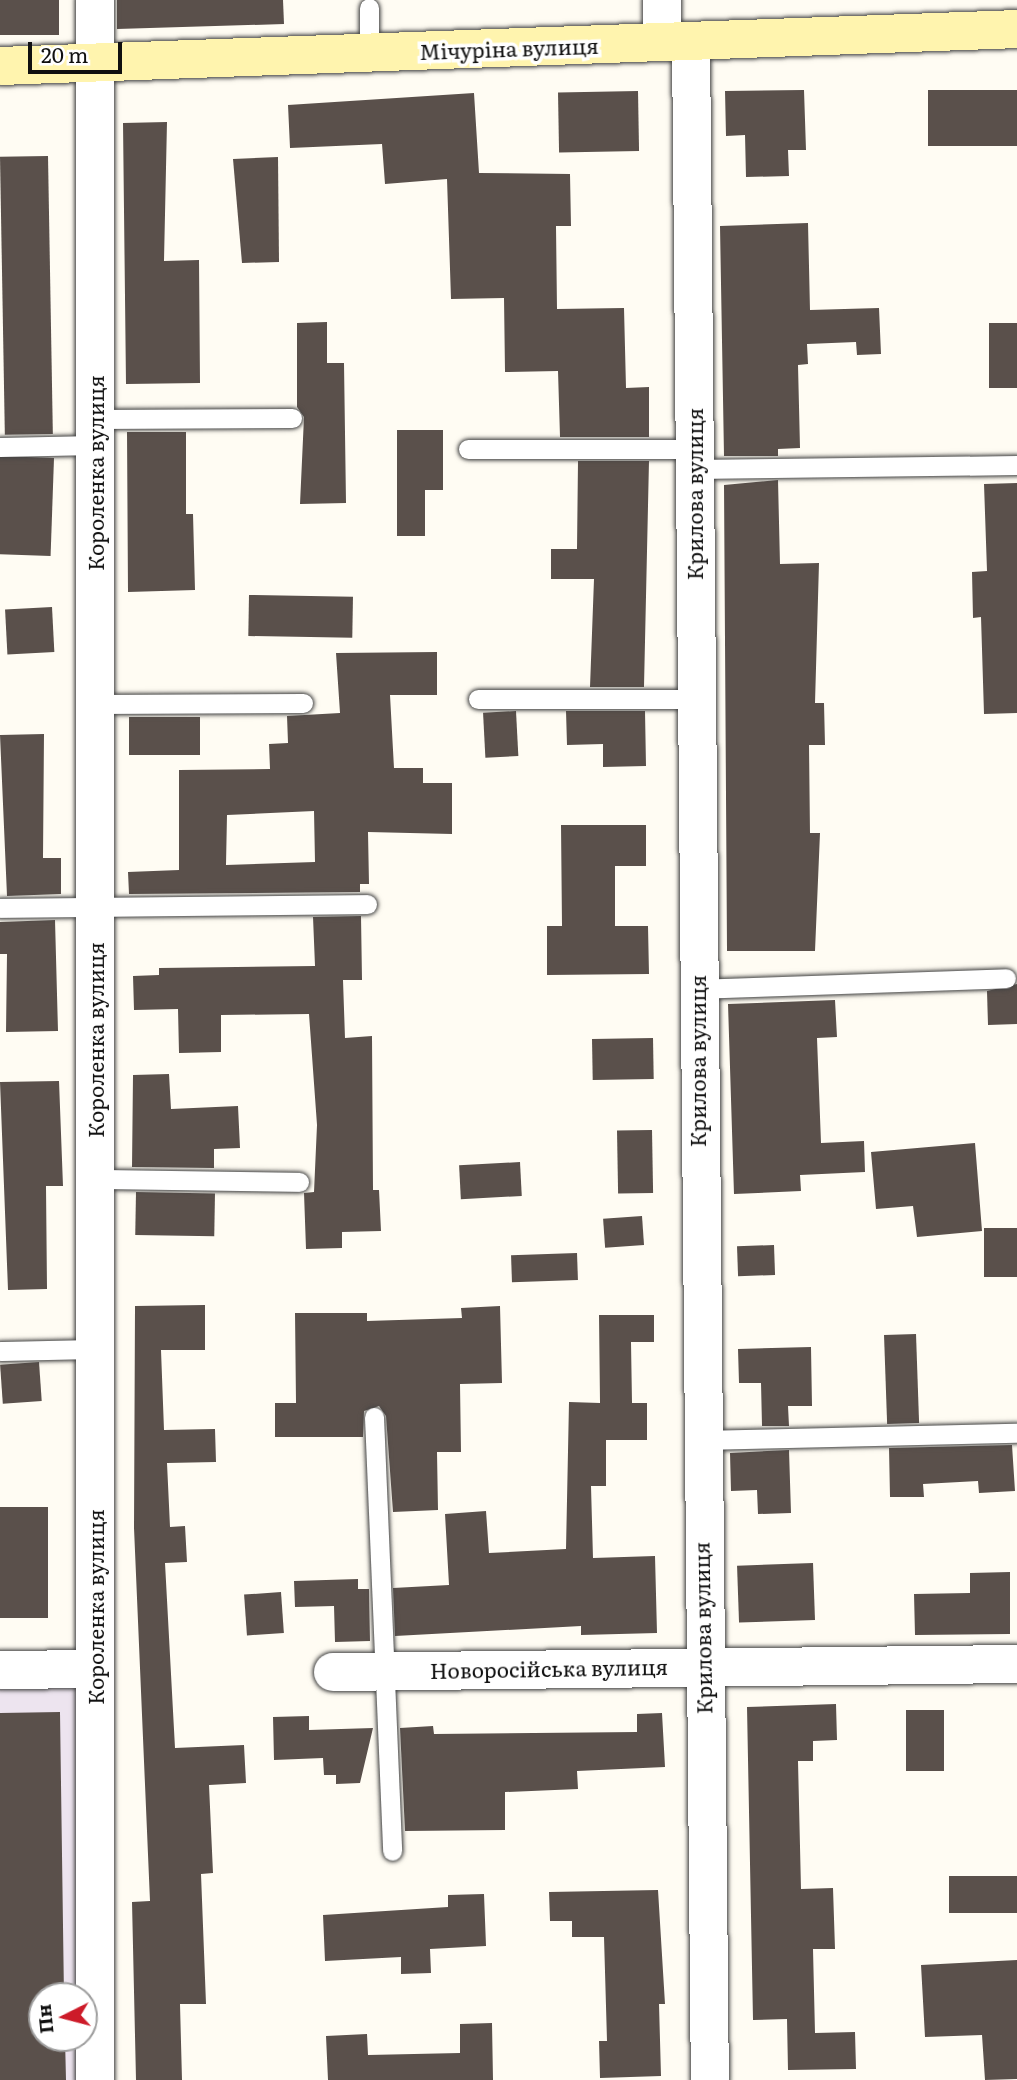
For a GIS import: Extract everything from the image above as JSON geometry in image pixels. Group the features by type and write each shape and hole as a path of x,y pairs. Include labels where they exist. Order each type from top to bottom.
{"street":[{"name":"Короленка вулиця","path":"95,0 95,2080"},
{"name":"Крилова вулиця","path":"662,0 676,42 694,459 702,1665 710,2080"},
{"name":"Мічуріна вулиця","path":"0,66 1017,29"},
{"name":"Новоросійська вулиця","path":"333,1672 702,1665 1017,1664"},
{"path":"0,1670 94,1669"}],"lane":[{"path":"369,8 369,53"},
{"path":"0,447 95,432 292,418"},
{"path":"468,449 694,459 1017,465"},
{"path":"478,699 695,699"},
{"path":"95,704 303,703"},
{"path":"0,908 367,904"},
{"path":"697,989 1006,978"},
{"path":"95,1179 299,1182"},
{"path":"0,1351 95,1349"},
{"path":"374,1417 388,1671 392,1851"},
{"path":"700,1440 1017,1433"}],"shaded area":[{"path":"94,1670 94,1982 28,1982 28,2052 94,2052 94,2080 0,2080 0,1671"}],"building":[{"path":"0,0 59,0 59,35 0,35"},
{"path":"117,0 283,0 284,24 117,29"},
{"path":"804,90 806,150 788,150 789,176 746,177 745,135 726,136 725,91"},
{"path":"928,90 1017,90 1017,146 928,146"},
{"path":"638,91 639,151 559,152 558,92"},
{"path":"474,93 479,173 570,174 571,226 556,226 557,309 624,308 626,388 649,387 649,437 560,437 558,371 505,372 504,298 451,299 447,179 385,184 382,144 290,148 288,105"},
{"path":"167,122 164,261 199,260 200,383 126,384 123,123"},
{"path":"48,156 53,434 5,435 0,157"},
{"path":"278,157 279,262 242,263 233,159"},
{"path":"808,223 810,310 879,308 881,354 857,355 856,342 807,344 808,364 798,365 800,448 778,449 778,456 724,456 720,226"},
{"path":"327,322 327,363 344,363 346,503 300,504 304,417 297,407 297,323"},
{"path":"989,323 1017,323 1017,388 989,388"},
{"path":"397,430 443,430 443,490 425,490 425,536 397,536"},
{"path":"127,432 186,432 186,514 193,514 195,590 128,592"},
{"path":"0,456 54,458 51,556 0,554"},
{"path":"578,461 649,461 644,687 590,687 594,579 551,579 551,549 577,549"},
{"path":"778,480 780,564 819,563 815,703 824,703 825,745 809,745 810,833 820,833 815,951 727,951 724,485"},
{"path":"1017,483 1017,713 984,714 981,617 973,618 972,572 987,571 984,484"},
{"path":"249,595 353,597 352,638 248,636"},
{"path":"52,607 54,652 7,654 5,609"},
{"path":"437,652 437,695 390,695 394,768 423,768 423,783 452,783 452,834 368,832 369,884 360,884 360,892 129,894 128,872 179,870 179,770 270,769 269,744 288,743 287,716 340,713 336,653","holes":["314,811 315,862 226,865 227,815"]},
{"path":"516,711 518,756 485,758 483,713"},
{"path":"566,711 645,711 646,766 603,767 603,744 567,745"},
{"path":"129,717 200,717 200,755 129,755"},
{"path":"44,734 43,858 61,858 61,894 7,896 0,735"},
{"path":"561,825 646,825 646,866 615,866 615,926 648,926 649,974 547,975 547,926 562,926"},
{"path":"361,916 362,980 343,980 345,1038 372,1036 373,1190 379,1190 381,1231 342,1232 342,1248 306,1249 304,1193 314,1192 317,1125 309,1014 221,1015 221,1052 179,1053 178,1009 134,1010 133,976 159,975 159,968 315,966 313,917"},
{"path":"55,920 58,1031 6,1032 7,954 0,954 0,922"},
{"path":"1017,984 1017,1024 988,1025 987,991"},
{"path":"835,1000 837,1037 817,1038 821,1143 864,1141 865,1172 800,1175 801,1191 734,1194 728,1004"},
{"path":"653,1038 654,1079 593,1080 592,1039"},
{"path":"169,1074 171,1109 238,1106 240,1148 214,1149 214,1168 132,1167 133,1075"},
{"path":"59,1081 63,1186 46,1186 47,1289 8,1290 0,1082"},
{"path":"652,1130 653,1193 618,1194 617,1131"},
{"path":"975,1143 982,1231 917,1237 913,1206 876,1209 871,1152"},
{"path":"520,1162 522,1196 461,1199 459,1165"},
{"path":"136,1192 215,1193 214,1236 135,1235"},
{"path":"642,1216 644,1245 605,1248 603,1219"},
{"path":"984,1228 1017,1228 1017,1277 984,1277"},
{"path":"774,1245 775,1275 738,1276 737,1246"},
{"path":"577,1253 578,1280 512,1282 511,1255"},
{"path":"205,1305 205,1350 161,1350 164,1430 215,1429 216,1462 167,1463 170,1527 185,1526 187,1562 165,1563 175,1748 244,1745 246,1783 209,1785 213,1873 201,1874 206,2004 180,2004 182,2080 136,2080 132,1902 150,1901 134,1528 135,1306"},
{"path":"500,1306 502,1383 460,1384 461,1452 437,1452 438,1510 393,1512 386,1416 379,1406 364,1411 363,1437 275,1437 275,1403 296,1403 295,1313 367,1313 367,1321 462,1318 461,1308"},
{"path":"599,1315 654,1315 654,1342 631,1342 632,1403 647,1403 647,1440 606,1440 606,1486 591,1486 593,1558 655,1556 657,1633 581,1635 581,1626 395,1636 393,1588 449,1585 445,1514 486,1511 489,1553 566,1549 569,1402 600,1403"},
{"path":"916,1334 919,1423 887,1424 884,1335"},
{"path":"811,1347 812,1406 788,1406 789,1426 762,1426 761,1383 739,1383 738,1349"},
{"path":"39,1362 42,1401 3,1404 0,1365"},
{"path":"1012,1445 1015,1491 979,1493 978,1481 923,1484 924,1497 890,1497 889,1448"},
{"path":"789,1450 791,1513 758,1514 757,1490 731,1491 730,1453"},
{"path":"0,1507 48,1507 48,1618 0,1618"},
{"path":"813,1563 815,1620 739,1623 737,1566"},
{"path":"1010,1572 1010,1634 915,1635 914,1594 970,1593 970,1573"},
{"path":"358,1579 358,1589 369,1589 370,1641 335,1642 334,1606 295,1607 294,1581"},
{"path":"281,1592 284,1633 247,1635 244,1595"},
{"path":"836,1704 837,1740 813,1741 813,1761 798,1761 801,1889 833,1888 835,1949 813,1949 815,2033 855,2032 856,2069 788,2070 787,2019 753,2020 747,1707"},
{"path":"906,1710 944,1710 944,1771 906,1771"},
{"path":"60,1712 64,1982 28,1982 28,2052 65,2052 66,2080 0,2080 0,1713"},
{"path":"662,1713 665,1767 577,1771 578,1789 505,1792 505,1830 405,1831 400,1728 433,1726 434,1734 637,1732 637,1714"},
{"path":"309,1716 309,1730 373,1728 360,1783 336,1784 336,1775 324,1775 323,1758 274,1760 273,1717"},
{"path":"949,1876 1017,1876 1017,1913 949,1913"},
{"path":"658,1890 665,2004 659,2004 661,2076 600,2078 599,2041 607,2041 604,1937 572,1937 572,1921 550,1921 549,1892"},
{"path":"484,1894 486,1946 430,1949 431,1973 401,1974 401,1957 325,1961 323,1915 448,1907 448,1895"},
{"path":"1017,1960 1017,2079 985,2080 982,2035 925,2037 921,1965"},
{"path":"492,2023 493,2080 328,2080 326,2036 367,2034 368,2055 460,2053 460,2024"}]}
